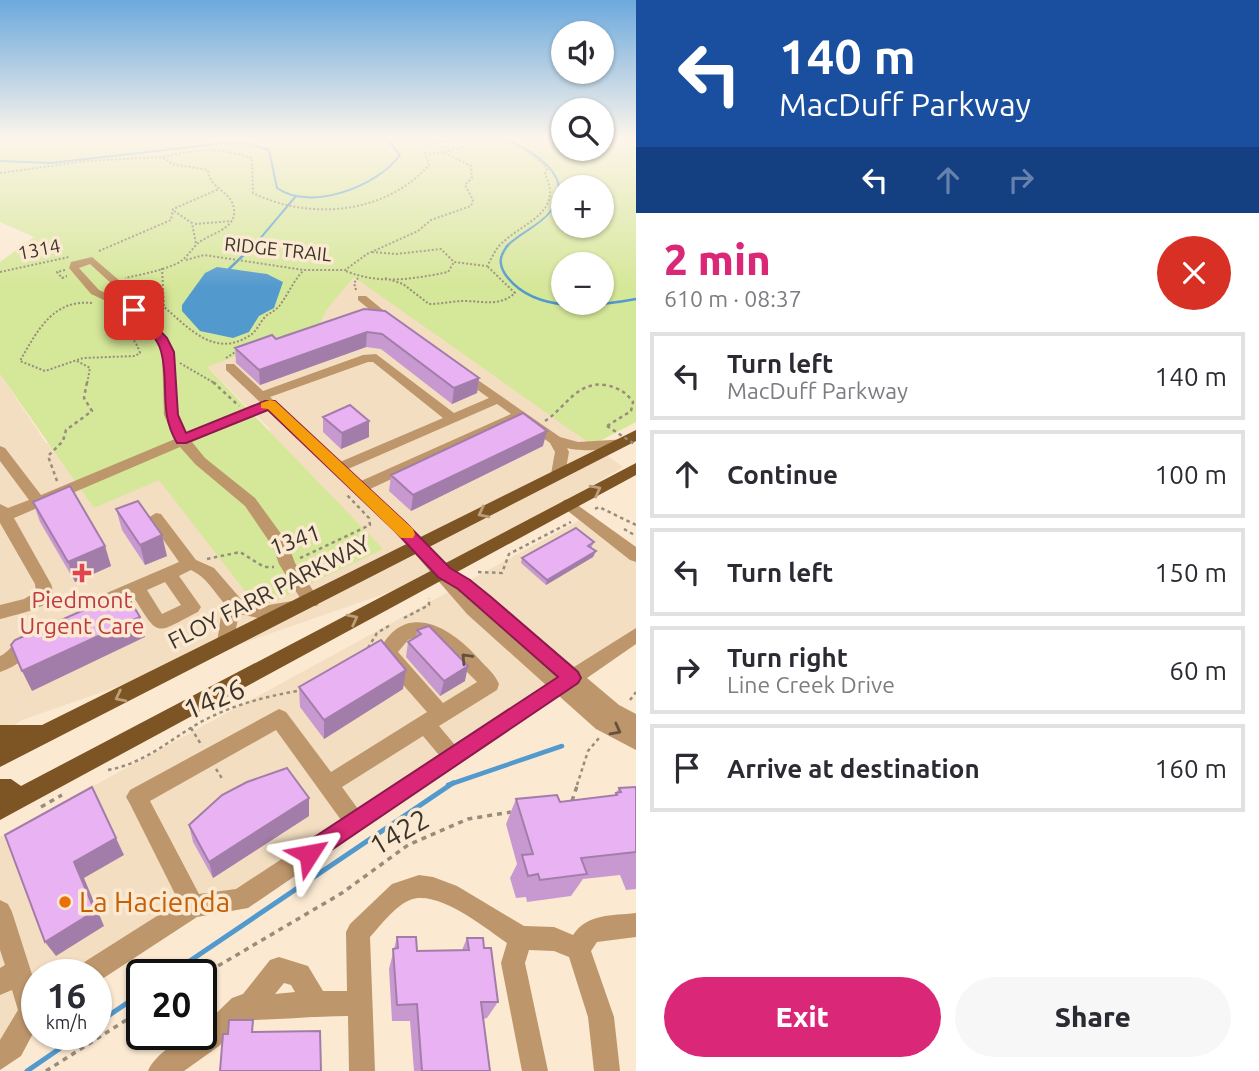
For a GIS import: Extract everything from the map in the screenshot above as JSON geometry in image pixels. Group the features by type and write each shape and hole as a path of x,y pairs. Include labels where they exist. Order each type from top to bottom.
{"main road":[{"name":"FLOY FARR PARKWAY","path":"0,757 558,474 631,440"},
{"path":"3,801 444,573 636,468"},
{"path":"0,735 47,734"}],"street":[{"path":"134,310 130,295 96,263 84,260 75,264 74,268 95,292 134,310 163,341 168,352 171,415 181,440 200,461 250,502 281,546 305,604 256,613 231,604 208,570 190,564 156,518"},
{"path":"362,298 366,311 404,331"},
{"path":"0,612 29,604 45,595 43,584 2,514 245,414 265,400 367,358 376,358 453,419"},
{"path":"230,367 360,488 444,573 464,584 485,601 603,723 636,741"},
{"path":"456,369 555,440 578,447 631,440"},
{"path":"339,468 498,399"},
{"path":"360,488 520,415"},
{"path":"555,440 562,452 558,474"},
{"path":"0,452 37,500"},
{"path":"569,504 636,556"},
{"path":"90,608 190,564"},
{"path":"136,588 159,623 192,607 169,574"},
{"path":"226,643 231,604"},
{"path":"0,664 12,659 33,634 44,628"},
{"path":"328,785 433,719 490,684 445,635 429,628 420,628 396,640 388,651 433,719 453,757"},
{"path":"112,959 193,906 240,900 636,635"},
{"path":"566,682 636,724"},
{"path":"193,906 137,797 279,718 355,823"},
{"path":"362,1071 358,932 403,890 419,885 441,890 521,938 554,939 578,949 601,1017 607,1071"},
{"path":"0,912 9,977 21,992"},
{"path":"578,949 590,931 636,925"},
{"path":"521,938 513,963 535,1071"},
{"path":"249,1007 279,969 299,975 316,1003"},
{"path":"167,1069 210,1037 241,1007 358,1004"},
{"path":"0,1057 12,1047 21,1031"}],"path":[{"path":"253,188 253,193 268,203 299,209 342,209 403,188"},
{"name":"RIDGE TRAIL","path":"183,260 204,255 304,270 345,270 371,252 418,231 431,220 471,206 473,200 466,188"},
{"path":"487,266 498,247 550,204 550,188"},
{"path":"99,251 171,220 173,209 220,189 231,200 234,207 232,221 223,230 196,244 183,260 115,280"},
{"path":"174,211 188,216 195,225 196,244"},
{"path":"195,225 232,221"},
{"path":"371,252 384,256 441,249 454,262 487,266 499,282 510,286 515,293 510,298 484,304 466,300 429,304 403,284 385,278"},
{"name":"1314","path":"0,272 67,257 84,260"},
{"path":"345,270 358,278 433,276 447,272 454,262"},
{"path":"162,268 164,307 201,339 222,344 250,336 266,316 277,309 288,294 290,284 304,270"},
{"path":"65,270 57,272 62,278 70,275"},
{"path":"358,278 354,286 362,298"},
{"path":"98,304 108,297"},
{"path":"80,299 98,304 104,305 110,320 128,330 138,341 139,353 135,356 83,358 44,374 20,361 52,311 80,299"},
{"path":"230,367 225,356 238,351"},
{"path":"59,491 48,456 63,441 66,430 92,411 83,398 90,368 77,361"},
{"path":"191,368 222,388 245,414"},
{"path":"535,425 562,409 575,391 585,385 598,384 620,389 633,402 631,411 607,426 631,440"},
{"path":"478,572 502,573 509,554 599,507 618,519 636,525"},
{"path":"613,522 618,519"},
{"name":"1341","path":"190,564 231,552 243,552 260,566 270,569 287,564 370,525"},
{"path":"623,529 636,536"},
{"path":"404,618 429,605 429,598"},
{"path":"363,658 372,639 392,624"},
{"name":"1426","path":"103,770 130,767 148,759 181,733 246,703 306,689"},
{"path":"630,699 636,692"},
{"path":"565,804 575,800 588,751 599,738"},
{"path":"30,811 63,794"},
{"name":"1422","path":"217,966 342,892 408,845 468,819 519,811"},
{"path":"46,1071 126,1020"}],"shaded area":[{"path":"354,273 623,467 444,573 22,720 0,734 0,374 46,443 271,430 207,367"},
{"path":"591,514 636,554 636,635 132,959 126,959 126,963 112,972 112,959 21,959 21,1031 0,1045 0,837"}],"green space":[{"path":"0,188 551,188 551,238 614,238 614,188 636,188 636,422 592,445 354,277 327,309 319,325 207,367 383,549 259,609 159,480 94,508 0,374 0,262 34,237 0,222"}],"water":[{"path":"217,267 267,274 283,282 274,308 259,316 249,332 233,338 200,331 182,311 182,305 205,273"}],"building":[{"path":"364,309 385,311 479,378 454,388 382,334 367,332 259,370 235,348 272,335 276,339"},
{"path":"350,405 369,421 342,433 323,417"},
{"path":"523,413 547,431 413,495 391,475"},
{"path":"70,486 105,546 68,562 33,502"},
{"path":"138,501 162,535 140,545 116,509"},
{"path":"576,528 594,542 588,546 596,551 547,580 522,558"},
{"path":"125,592 140,617 22,671 11,645 15,640"},
{"path":"429,626 468,666 444,681 408,642 421,634 417,630"},
{"path":"381,640 406,670 324,720 299,687"},
{"path":"287,768 309,798 209,862 189,825 222,795 247,782"},
{"name":"La Hacienda","path":"92,787 116,838 74,862 95,911 45,942 5,835"},
{"path":"636,787 636,852 581,858 587,874 540,880 538,874 528,876 522,855 533,854 516,799 557,795 560,802 617,795 616,793 621,792 619,788"},
{"path":"397,937 416,937 417,951 469,950 467,938 483,938 484,948 491,948 498,1002 481,1002 490,1071 422,1071 417,1004 397,1005 393,949 398,948"},
{"path":"229,1020 253,1020 252,1032 320,1031 321,1071 220,1071 223,1034 228,1034"}],"waterway":[{"path":"277,188 291,195 307,197 325,196 353,188"},
{"path":"507,246 550,212 558,199 559,188"},
{"path":"253,247 296,196"},
{"path":"229,269 254,245"},
{"path":"507,246 503,252 501,266 517,287 531,296 548,302 583,305 636,299"},
{"path":"452,784 562,746"},
{"path":"193,959 452,784"},
{"path":"448,785 452,784"},
{"path":"112,1013 126,1004"},
{"path":"27,1071 58,1050"}],"slow traffic":[{"path":"266,406 270,404 407,534"}],"place":[{"name":"Piedmont Urgent Care","path":"82,573"},
{"name":"La Hacienda","path":"65,902"}],"route":[{"path":"134,310 163,341 168,352 171,415 181,440 270,404 401,527 444,573 464,584 485,601 572,678 309,854"}]}
